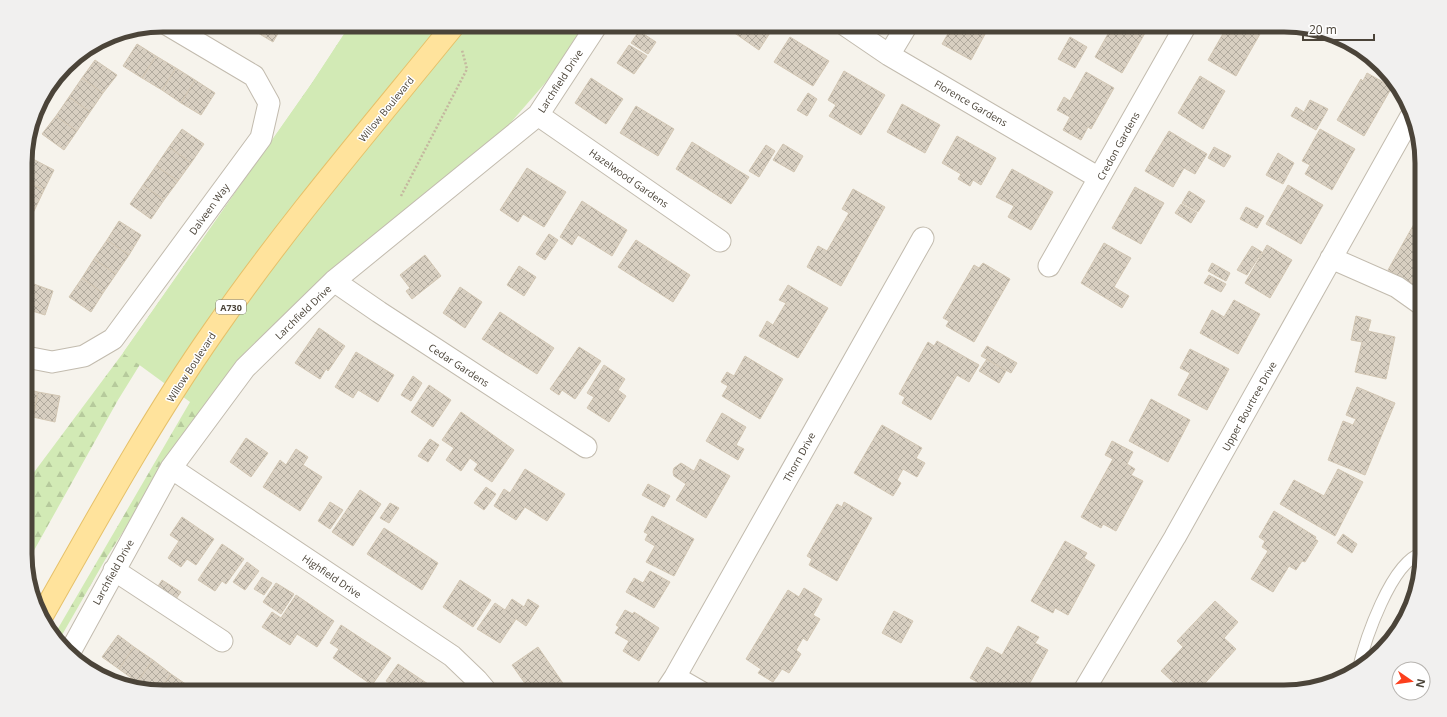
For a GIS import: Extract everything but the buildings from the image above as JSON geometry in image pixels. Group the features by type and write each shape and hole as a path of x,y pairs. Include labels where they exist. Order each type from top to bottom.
{"main road":[{"name":"Willow Boulevard","path":"45,611 136,452 212,332 301,213 448,32"}],"street":[{"name":"Dalveen Way","path":"32,358 52,362 84,356 113,339 261,138 269,103 254,76 180,32"},
{"name":"Larchfield Drive","path":"72,649 171,468 245,368 334,281 538,115 592,32"},
{"name":"Florence Gardens","path":"855,32 889,55 1099,178"},
{"path":"889,55 903,32"},
{"name":"Credon Gardens","path":"1049,266 1182,32"},
{"name":"Hazelwood Gardens","path":"538,115 720,241"},
{"name":"Upper Bourtree Drive","path":"1087,685 1175,537 1408,121"},
{"name":"Thorn Drive","path":"670,684 923,238"},
{"path":"1332,258 1397,287 1415,300"},
{"name":"Cedar Gardens","path":"334,281 385,317 586,447"},
{"name":"Highfield Drive","path":"171,468 452,656 481,685"},
{"path":"114,570 222,641"}],"lane":[{"path":"1360,661 1365,642 1395,575 1415,556"}],"path":[{"path":"403,225 397,215 402,193 467,69 463,51 450,32"}],"green space":[{"path":"345,32 581,32 546,82 487,150 262,336 201,410 123,353 312,83"},
{"path":"346,32 118,400 32,554 32,475 123,353 312,83"},
{"path":"262,336 201,410 105,560 61,637 57,631 197,390"}]}
